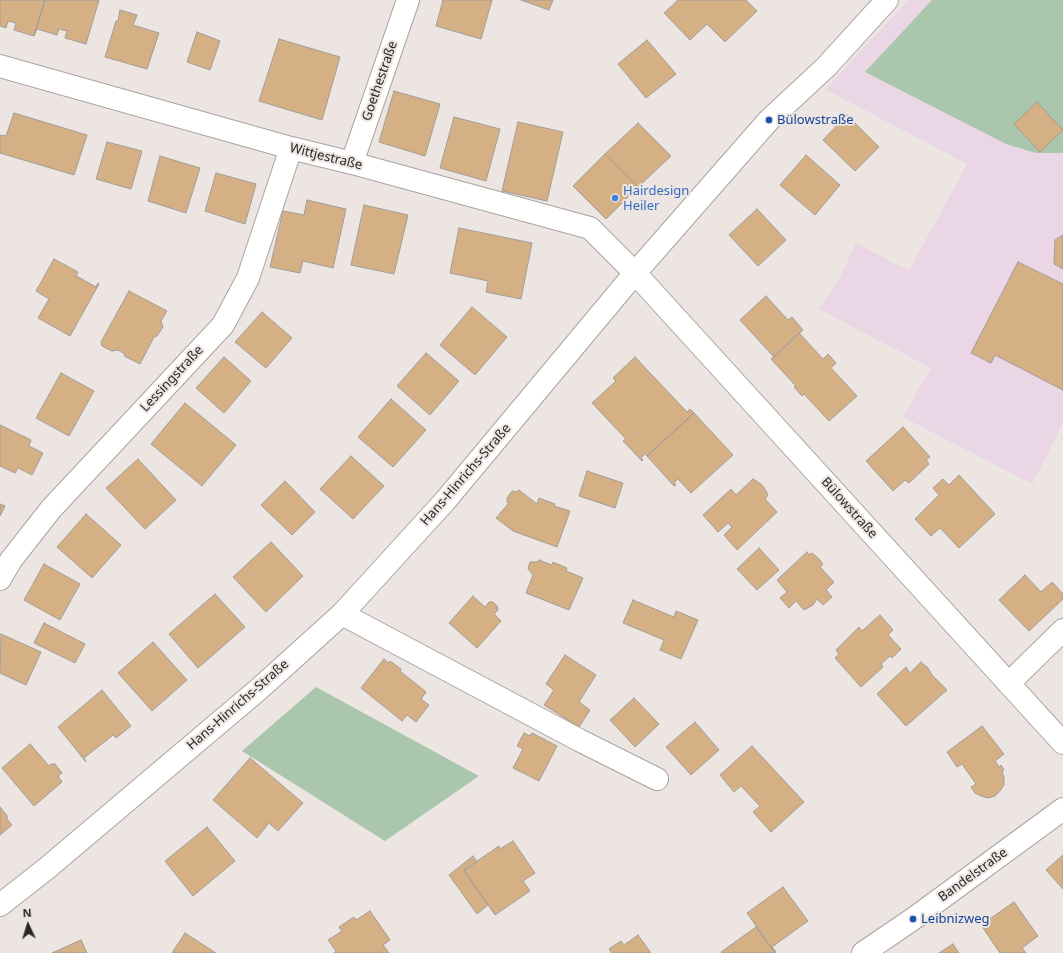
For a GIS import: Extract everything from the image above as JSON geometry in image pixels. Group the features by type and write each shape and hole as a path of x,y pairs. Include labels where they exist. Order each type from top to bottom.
{"street":[{"name":"Goethestraße","path":"352,163 408,0"},
{"name":"Hans-Hinrichs-Straße","path":"0,905 46,869 259,689 342,614 445,501 635,273 769,120 826,67 887,0"},
{"name":"Wittjestraße","path":"0,66 291,148 352,163 590,228 635,273"},
{"name":"Lessingstraße","path":"0,579 11,560 51,509 223,325 248,278 291,148"},
{"name":"Bülowstraße","path":"635,273 1063,743"},
{"path":"342,614 579,740 657,779"},
{"path":"1009,683 1063,630"},
{"name":"Bandelstraße","path":"863,953 913,919 1063,809"}],"shaded area":[{"path":"909,0 1063,0 1063,423 1032,484 903,417 931,368 819,309 839,279 856,243 909,271 967,164 825,89"}],"green space":[{"path":"932,0 1063,0 1063,153 1036,153 1006,144 865,72"},
{"path":"316,687 479,776 385,841 242,751"}],"building":[{"path":"0,0 45,0 34,36 14,30 16,23 8,21 6,28 0,26"},
{"path":"45,0 99,0 86,44 65,38 67,31 59,29 57,35 37,29 34,36"},
{"path":"443,0 492,0 481,39 436,26"},
{"path":"521,0 553,0 549,10"},
{"path":"678,0 746,0 757,11 725,42 707,24 690,40 664,13"},
{"path":"120,10 137,15 133,25 159,33 147,69 105,57 116,21 118,21"},
{"path":"197,32 220,41 210,70 187,62"},
{"path":"279,39 340,57 322,120 259,101"},
{"path":"647,40 676,74 646,98 618,64"},
{"path":"394,91 440,104 425,156 379,142"},
{"path":"1037,102 1063,130 1040,152 1014,124"},
{"path":"14,113 87,135 74,175 0,153 0,135 6,136"},
{"path":"847,115 879,147 855,171 823,140"},
{"path":"454,117 500,129 486,181 440,168"},
{"path":"518,122 563,132 547,201 502,191"},
{"path":"638,123 671,156 638,187 605,154"},
{"path":"107,142 142,151 131,189 96,179"},
{"path":"605,154 638,187 606,219 573,186"},
{"path":"806,155 840,185 815,215 780,185"},
{"path":"160,156 200,168 186,213 148,201"},
{"path":"216,173 256,184 245,224 205,211"},
{"path":"307,200 346,209 333,268 303,261 300,273 270,267 283,211 304,215"},
{"path":"364,205 408,215 394,274 351,265"},
{"path":"757,209 786,240 758,266 729,235"},
{"path":"459,228 532,243 521,299 486,292 488,281 450,273"},
{"path":"1063,235 1063,269 1054,264 1055,240"},
{"path":"54,259 78,272 76,276 96,287 98,283 99,284 70,336 38,318 49,299 36,291"},
{"path":"1018,262 1063,284 1063,390 995,355 991,363 971,353"},
{"path":"129,291 167,311 161,321 163,327 157,336 154,337 140,364 124,356 125,354 118,350 112,351 102,346 101,342"},
{"path":"766,296 788,320 792,317 803,330 774,357 740,320"},
{"path":"472,307 507,337 475,375 440,345"},
{"path":"262,312 292,338 266,368 235,342"},
{"path":"799,333 823,359 828,354 836,363 831,368 857,396 829,421 804,394 802,396 794,387 796,386 771,359"},
{"path":"426,353 459,381 430,415 397,386"},
{"path":"224,357 251,381 224,413 196,388"},
{"path":"635,357 687,412 690,409 694,413 647,456 645,454 641,458 643,460 642,461 623,441 626,439 592,403 616,381 613,378"},
{"path":"61,373 94,391 69,436 36,418"},
{"path":"391,399 426,430 393,467 358,437"},
{"path":"185,403 236,445 202,486 151,444"},
{"path":"694,413 733,455 691,493 678,479 674,483 676,485 674,486 647,456"},
{"path":"0,425 31,440 29,446 43,453 32,475 18,468 15,473 0,466"},
{"path":"903,427 930,457 926,460 929,464 909,483 905,480 893,491 866,461"},
{"path":"351,456 384,486 353,519 320,489"},
{"path":"138,459 176,500 145,529 106,488"},
{"path":"587,471 623,483 615,508 579,496"},
{"path":"959,475 995,514 959,548 940,528 931,536 915,519 939,495 933,488 943,479 949,485"},
{"path":"753,479 761,484 765,489 768,495 765,499 777,512 737,550 724,535 732,527 728,523 718,532 703,515 731,489 736,495"},
{"path":"285,481 315,512 292,535 261,505"},
{"path":"519,490 537,504 539,498 555,504 554,506 570,511 557,547 513,531 496,518 509,503 507,502 507,498 512,491 517,492"},
{"path":"0,504 5,506 0,516"},
{"path":"86,514 121,545 92,578 57,547"},
{"path":"271,542 303,576 266,612 233,577"},
{"path":"759,548 779,570 757,590 737,569"},
{"path":"807,552 809,555 812,553 818,558 823,564 820,567 834,582 826,590 832,597 823,605 817,599 813,605 804,610 796,601 789,608 780,598 787,592 777,580"},
{"path":"539,560 552,565 553,562 567,568 566,571 583,578 569,610 526,593 533,575 528,569 530,562 538,562"},
{"path":"44,564 80,584 60,620 24,600"},
{"path":"1025,575 1041,592 1052,582 1063,594 1063,599 1029,631 999,600"},
{"path":"215,594 245,627 198,668 169,634"},
{"path":"473,596 485,607 489,602 493,602 497,606 498,610 494,614 501,621 477,648 449,623"},
{"path":"633,600 674,617 676,611 698,620 681,659 660,650 664,640 623,623"},
{"path":"880,615 893,630 888,635 901,649 892,658 890,656 881,664 883,667 861,687 835,658 839,654 836,650 859,627 862,631"},
{"path":"44,623 85,644 75,663 34,643"},
{"path":"1,634 41,652 26,685 0,673"},
{"path":"153,642 187,680 152,711 118,673"},
{"path":"565,655 596,675 579,702 590,710 579,727 544,705 554,690 546,684"},
{"path":"384,659 389,663 390,661 401,669 400,671 426,692 421,699 429,705 416,722 407,715 402,721 361,688"},
{"path":"921,662 947,690 906,726 877,694 906,667 910,673"},
{"path":"102,690 131,726 116,738 113,735 84,758 86,762 58,727"},
{"path":"634,698 659,724 635,747 610,720"},
{"path":"695,722 719,750 691,775 666,747"},
{"path":"982,726 1004,754 995,761 999,767 1001,765 1004,770 1002,771 1004,785 995,796 988,798 975,793 971,787 976,784 962,764 957,767 947,752"},
{"path":"524,733 530,736 532,733 557,746 539,781 513,768 523,749 517,746"},
{"path":"30,744 49,766 51,764 55,764 62,773 58,776 62,782 34,806 2,768"},
{"path":"752,746 804,802 771,832 753,812 760,806 741,786 734,792 720,775"},
{"path":"250,758 303,803 278,831 269,823 257,838 213,800"},
{"path":"0,807 12,825 0,835"},
{"path":"207,827 235,861 193,896 165,861"},
{"path":"513,841 535,873 523,881 530,891 495,915 464,870 499,846 500,849"},
{"path":"1063,855 1063,889 1046,870"},
{"path":"473,856 477,862 464,870 488,905 477,914 449,875"},
{"path":"783,887 808,921 772,947 776,952 775,953 747,913"},
{"path":"1014,902 1038,936 1022,948 1026,953 1000,953 981,925"},
{"path":"370,911 390,940 383,945 389,953 334,953 336,951 328,940 342,931 339,927 354,917 356,920"},
{"path":"756,927 775,953 721,952"},
{"path":"185,933 216,953 172,953"},
{"path":"638,935 651,953 612,953 609,949 621,941 624,945"},
{"path":"81,940 87,953 52,953"},
{"path":"953,944 959,953 939,953"}],"place":[{"name":"Bülowstraße","path":"769,120"},
{"name":"Hairdesign Heiler","path":"615,198"},
{"name":"Leibnizweg","path":"913,919"}]}
